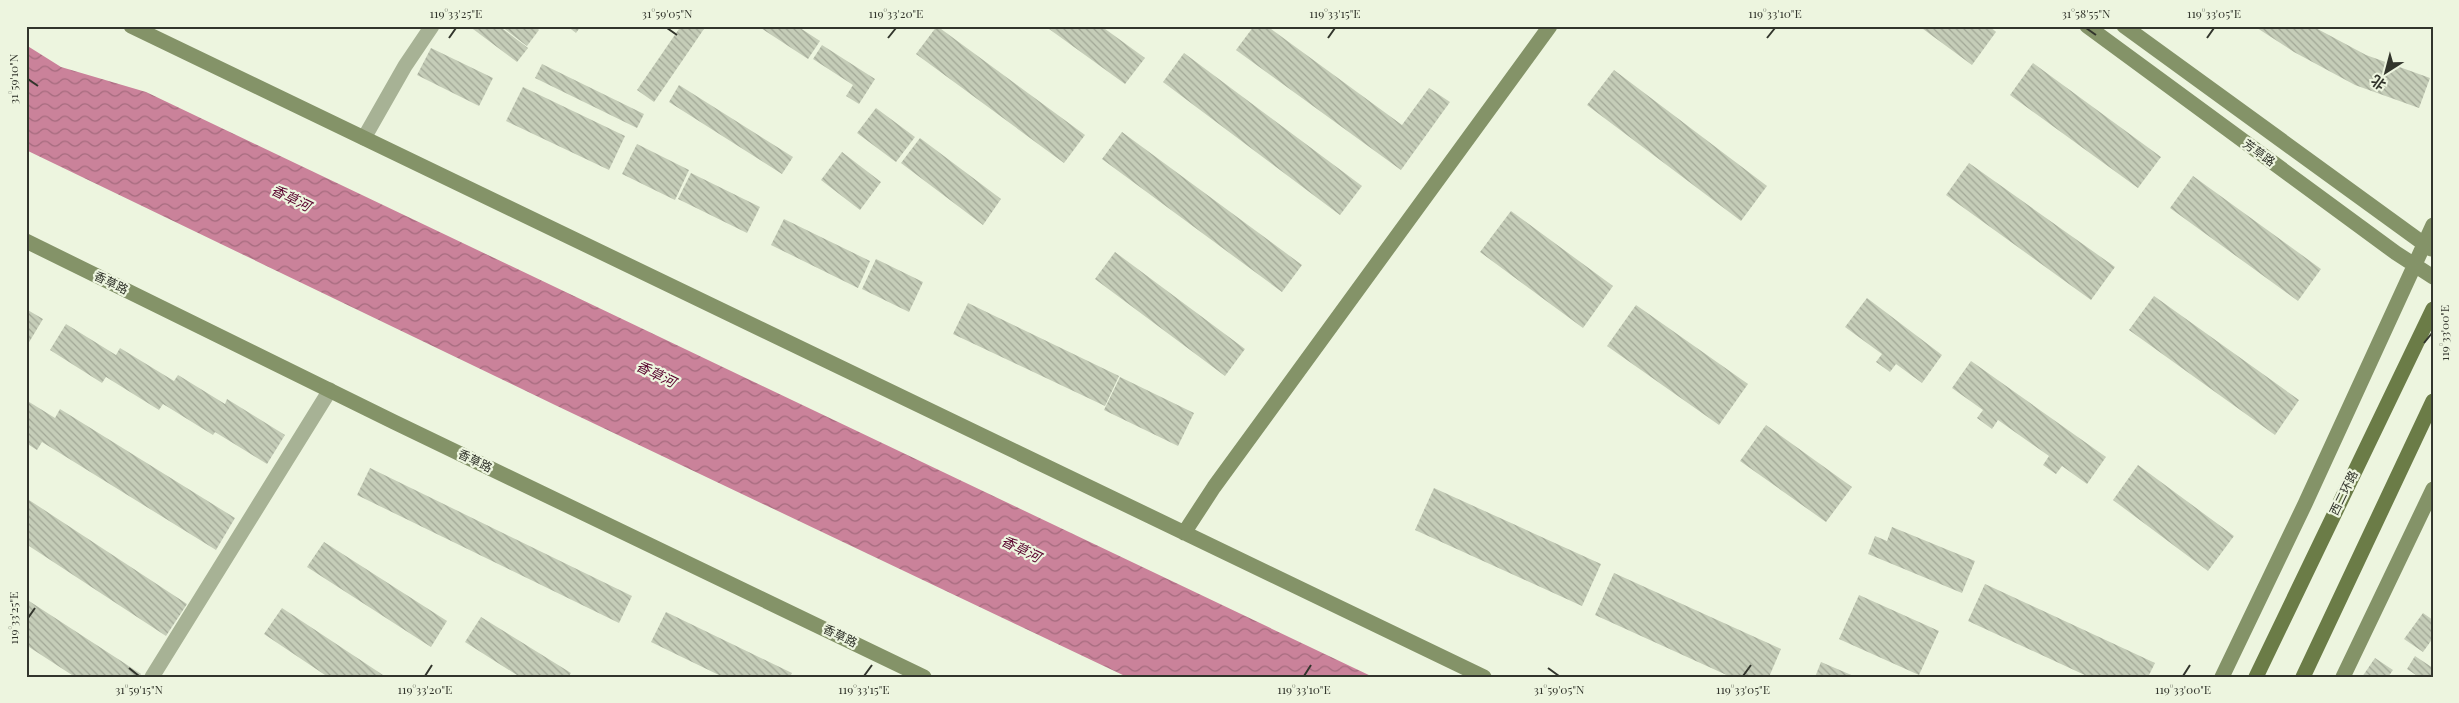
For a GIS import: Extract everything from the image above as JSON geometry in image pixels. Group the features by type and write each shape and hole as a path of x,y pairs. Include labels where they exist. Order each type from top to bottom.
{"main road":[{"name":"西二环路","path":"2256,677 2433,308"},
{"path":"2303,677 2433,401"}],"street":[{"path":"131,26 1484,677"},
{"path":"364,138 405,66 432,26"},
{"path":"1184,533 1214,487 1550,26"},
{"name":"芳草路","path":"2086,26 2433,277"},
{"name":"芳草路","path":"2124,26 2428,247"},
{"path":"2222,677 2306,504 2414,265 2428,247 2433,224"},
{"name":"香草路","path":"26,241 924,677"},
{"path":"152,677 330,390"},
{"path":"2343,677 2433,490"}],"water":[{"name":"香草河","path":"26,45 61,67 146,92 1373,677 1127,677 555,405 26,150"}],"building":[{"path":"469,26 499,26 528,48 517,62"},
{"path":"501,26 534,26 539,30 527,46"},
{"path":"567,26 581,26 576,33"},
{"path":"681,26 706,26 654,102 637,90"},
{"path":"758,26 797,26 820,41 808,59"},
{"path":"937,26 1085,135 1064,163 916,54"},
{"path":"1045,26 1101,26 1145,58 1125,84"},
{"path":"1254,26 1267,26 1402,125 1429,88 1450,102 1401,170 1236,50"},
{"path":"1919,26 1989,26 1996,32 1972,65"},
{"path":"2254,26 2312,26 2366,55 2430,78 2419,108 2355,85 2294,52"},
{"path":"822,45 875,79 859,104 846,96 853,85 813,59"},
{"path":"431,48 493,78 479,106 417,75"},
{"path":"1184,53 1362,186 1340,215 1163,82"},
{"path":"2033,63 2161,157 2138,188 2010,95"},
{"path":"542,64 644,114 637,128 535,78"},
{"path":"1614,70 1767,186 1741,221 1587,105"},
{"path":"679,85 793,157 782,174 669,102"},
{"path":"523,87 625,136 609,170 506,121"},
{"path":"876,108 915,137 896,162 857,133"},
{"path":"1122,132 1302,265 1282,292 1102,159"},
{"path":"920,138 1001,199 983,225 901,163"},
{"path":"637,144 689,170 675,200 622,174"},
{"path":"842,152 881,182 860,210 821,180"},
{"path":"1969,163 2115,267 2091,300 1946,195"},
{"path":"691,173 760,207 747,233 678,199"},
{"path":"2193,176 2321,269 2298,301 2170,208"},
{"path":"1511,211 1613,286 1583,328 1480,252"},
{"path":"784,219 870,261 858,288 771,245"},
{"path":"1115,252 1245,349 1225,376 1095,279"},
{"path":"876,259 923,282 909,312 862,289"},
{"path":"2154,296 2299,400 2275,435 2129,330"},
{"path":"1867,298 1942,355 1922,383 1896,364 1890,372 1876,362 1882,354 1845,327"},
{"path":"968,303 1119,376 1105,406 953,334"},
{"path":"1636,305 1748,384 1719,425 1607,346"},
{"path":"26,309 43,319 28,344 26,344"},
{"path":"66,324 116,355 120,348 174,381 178,375 225,404 227,399 285,435 267,464 215,432 213,435 163,404 159,410 106,377 102,383 50,350"},
{"path":"1971,361 2106,457 2087,484 2062,466 2056,474 2043,465 2049,456 1998,420 1992,429 1977,418 1983,410 1952,388"},
{"path":"1120,377 1194,413 1178,446 1104,410"},
{"path":"26,400 55,418 60,409 235,518 216,550 42,442 37,450 26,443"},
{"path":"1766,425 1852,487 1826,522 1740,461"},
{"path":"2138,465 2234,536 2208,571 2113,500"},
{"path":"370,468 632,596 619,623 357,495"},
{"path":"1434,488 1601,564 1582,606 1415,530"},
{"path":"26,498 187,604 166,636 26,544"},
{"path":"1892,527 1975,561 1962,593 1868,554 1875,536 1887,541"},
{"path":"324,542 447,621 431,647 307,567"},
{"path":"1614,573 1781,649 1769,677 1731,677 1595,615"},
{"path":"1985,584 2155,663 2148,677 2089,677 1968,621"},
{"path":"1859,595 1939,631 1919,675 1839,639"},
{"path":"26,599 141,674 139,677 75,677 26,645"},
{"path":"282,608 386,677 328,677 264,634"},
{"path":"666,612 792,673 790,677 723,677 651,642"},
{"path":"2423,613 2433,620 2433,638 2423,652 2404,639"},
{"path":"481,617 571,673 568,677 520,677 465,642"},
{"path":"2415,656 2433,668 2433,677 2419,677 2407,669"},
{"path":"2375,658 2393,670 2388,677 2362,677"},
{"path":"1821,662 1856,677 1815,677"}]}
